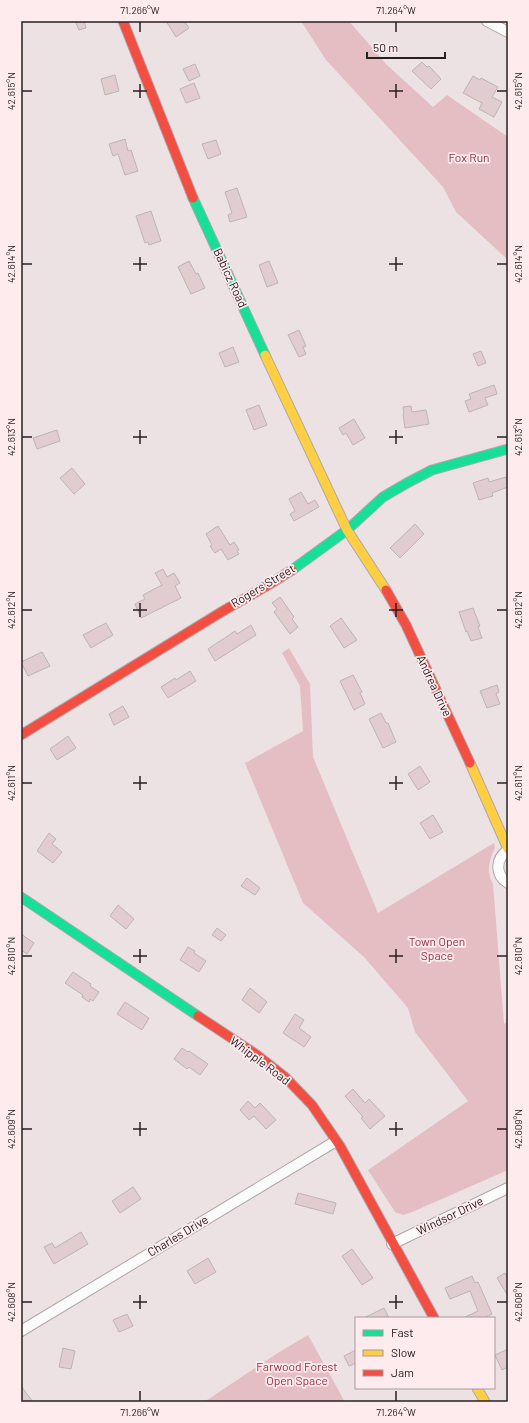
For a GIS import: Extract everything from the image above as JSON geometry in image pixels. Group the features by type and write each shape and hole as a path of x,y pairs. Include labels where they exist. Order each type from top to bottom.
{"street":[{"name":"Babicz Road","path":"123,21 191,195 347,530"},
{"path":"487,21 508,32"},
{"name":"Rogers Street","path":"21,735 223,611 270,584 347,530 383,498 432,470 508,449"},
{"name":"Andrea Drive","path":"347,530 384,586 406,625 436,689 508,850 501,856 498,867 500,876 508,883"},
{"name":"Whipple Road","path":"21,897 257,1055 285,1077 312,1105 336,1141 433,1317"},
{"name":"Charles Drive","path":"21,1331 336,1141"},
{"name":"Windsor Drive","path":"392,1244 508,1188"},
{"path":"478,1389 486,1402"}],"green space":[{"name":"Fox Run","path":"301,21 349,21 387,65 433,107 447,95 508,137 508,260 456,212 443,187 326,60"},
{"name":"Town Open Space","path":"289,648 310,684 313,757 378,913 494,843 495,848 491,857 489,870 493,884 504,1024 508,1021 508,1170 403,1215 395,1212 368,1170 468,1101 415,1032 408,1008 364,957 303,903 245,763 303,731 300,686 282,653"},
{"name":"Farwood Forest Open Space","path":"308,1335 345,1402 204,1402 276,1354"}],"building":[{"path":"75,21 84,21 86,28 79,30"},
{"path":"166,21 184,21 189,28 176,37"},
{"path":"422,62 427,67 429,66 441,79 431,89 412,71"},
{"path":"195,64 200,76 189,81 183,69"},
{"path":"115,75 119,91 105,95 101,79"},
{"path":"473,76 480,80 481,78 498,87 492,97 502,102 494,117 479,109 482,103 463,93"},
{"path":"194,83 200,98 186,103 180,89"},
{"path":"125,139 128,151 131,150 138,171 125,175 118,154 113,156 109,144"},
{"path":"216,140 221,154 208,159 202,144"},
{"path":"237,188 247,217 230,222 228,215 232,213 225,192"},
{"path":"151,211 161,241 149,245 148,242 145,243 136,216"},
{"path":"189,261 196,274 198,273 205,288 191,294 178,267"},
{"path":"269,261 278,283 267,287 259,265"},
{"path":"299,330 306,346 303,347 306,354 299,357 288,335"},
{"path":"233,347 239,362 225,367 219,353"},
{"path":"481,351 486,363 478,366 473,354"},
{"path":"494,385 497,394 485,398 488,405 469,412 465,401 471,399 469,394"},
{"path":"259,405 267,425 254,430 246,410"},
{"path":"411,406 412,412 426,410 429,424 405,428 403,407"},
{"path":"354,419 365,438 353,445 346,433 343,435 339,428"},
{"path":"57,430 60,441 37,449 33,438"},
{"path":"72,468 85,484 74,494 60,478"},
{"path":"506,477 508,487 492,493 493,496 479,500 473,483 488,478 489,482"},
{"path":"301,492 308,504 315,500 319,507 294,521 290,514 295,511 289,499"},
{"path":"415,524 424,534 400,558 390,548"},
{"path":"218,526 230,545 234,542 239,550 237,551 239,554 228,560 221,549 215,553 210,546 212,545 206,534"},
{"path":"163,569 167,577 174,573 180,583 175,586 181,598 141,618 135,604 145,599 143,595 162,585 155,573"},
{"path":"280,597 294,617 292,619 298,627 290,634 274,612 277,609 272,603"},
{"path":"473,608 480,626 478,627 482,638 471,641 459,612"},
{"path":"341,618 357,640 344,648 330,626"},
{"path":"106,623 113,635 91,648 83,635"},
{"path":"251,625 256,635 215,661 208,649 235,631 237,634"},
{"path":"42,652 50,666 28,676 21,662"},
{"path":"190,671 196,681 168,698 161,687"},
{"path":"353,675 362,692 360,693 365,704 354,710 340,681"},
{"path":"497,685 499,692 496,694 500,704 487,708 480,691"},
{"path":"123,706 129,717 114,725 109,714"},
{"path":"381,713 386,723 388,723 396,742 383,748 369,719"},
{"path":"68,736 76,748 57,760 50,749"},
{"path":"420,766 430,782 418,790 408,774"},
{"path":"433,815 443,832 430,839 420,823"},
{"path":"49,833 56,839 52,844 62,852 53,863 37,851"},
{"path":"247,878 260,888 255,895 241,886"},
{"path":"118,905 134,919 126,929 110,916"},
{"path":"217,928 226,935 221,941 212,935"},
{"path":"21,934 34,943 27,954 21,950"},
{"path":"188,947 206,961 199,972 180,960"},
{"path":"73,972 91,984 90,986 99,992 93,1001 90,999 89,1002 82,997 83,995 65,983"},
{"path":"250,988 267,1002 259,1013 242,1000"},
{"path":"125,1002 149,1018 142,1030 117,1014"},
{"path":"295,1014 304,1020 299,1028 311,1037 304,1047 283,1033"},
{"path":"182,1048 208,1064 200,1075 189,1067 187,1069 174,1059"},
{"path":"353,1089 365,1103 369,1099 385,1116 370,1129 361,1118 363,1117 345,1096"},
{"path":"248,1101 255,1108 260,1103 276,1120 266,1129 254,1116 249,1120 240,1110"},
{"path":"133,1187 141,1199 120,1213 112,1201"},
{"path":"298,1193 336,1203 333,1214 295,1204"},
{"path":"81,1232 88,1244 54,1264 44,1247 52,1243 55,1248"},
{"path":"352,1249 373,1278 362,1285 342,1256"},
{"path":"208,1258 216,1272 195,1284 187,1271"},
{"path":"505,1273 508,1279 508,1296 497,1278"},
{"path":"472,1276 475,1283 478,1282 492,1314 486,1317 465,1317 478,1311 470,1291 450,1299 445,1288"},
{"path":"384,1308 388,1317 366,1317"},
{"path":"127,1314 133,1326 119,1332 113,1320"},
{"path":"63,1348 75,1351 71,1369 59,1367"},
{"path":"508,1349 508,1367 502,1370 495,1355"},
{"path":"355,1350 355,1363 349,1366 344,1356"},
{"path":"21,1386 33,1402 21,1402"}],"traffic: fast":[{"path":"193,198 265,355"},
{"path":"292,570 347,530 383,497 407,483 432,470 508,449"},
{"path":"21,897 198,1016"}],"traffic: slow":[{"path":"265,355 347,530 386,590"},
{"path":"470,763 508,849"},
{"path":"478,1389 485,1402"}],"traffic: jam":[{"path":"123,21 193,198"},
{"path":"21,735 292,570"},
{"path":"386,590 406,625 470,763"},
{"path":"198,1016 257,1055 285,1077 312,1105 340,1146 433,1317"}]}
